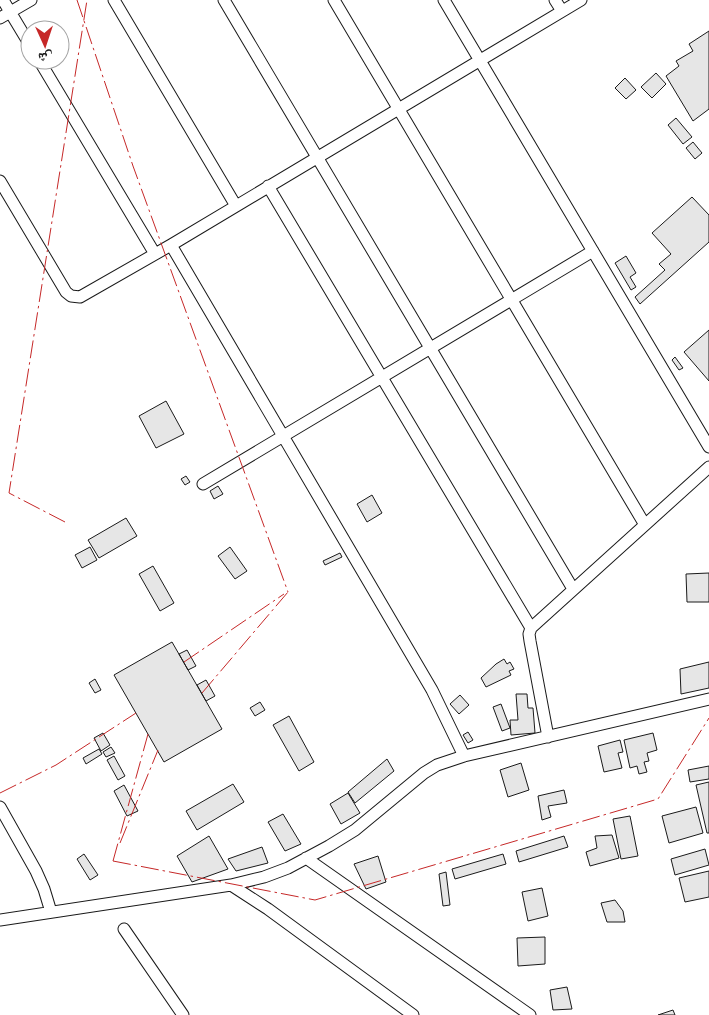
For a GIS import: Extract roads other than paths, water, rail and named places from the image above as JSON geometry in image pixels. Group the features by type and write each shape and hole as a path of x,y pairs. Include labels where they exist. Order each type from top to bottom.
{"street":[{"path":"3,0 5,15 20,33"},
{"path":"5,15 31,0"},
{"path":"114,0 236,206"},
{"path":"224,0 573,589"},
{"path":"334,0 645,525"},
{"path":"444,0 709,447"},
{"path":"555,0 562,11"},
{"path":"0,181 3,195 66,292 71,296 80,297 171,245 581,0"},
{"path":"45,70 155,254"},
{"path":"268,186 531,628 530,640 548,738"},
{"path":"171,245 432,690 464,756"},
{"path":"203,484 593,251"},
{"path":"531,628 709,467"},
{"path":"0,920 231,885 264,877 306,858 355,830 424,772 437,766 464,756 548,738 709,699"},
{"path":"0,807 36,871 44,889 50,912"},
{"path":"306,858 530,1015"},
{"path":"231,885 413,1015"},
{"path":"124,928 182,1015"}]}
